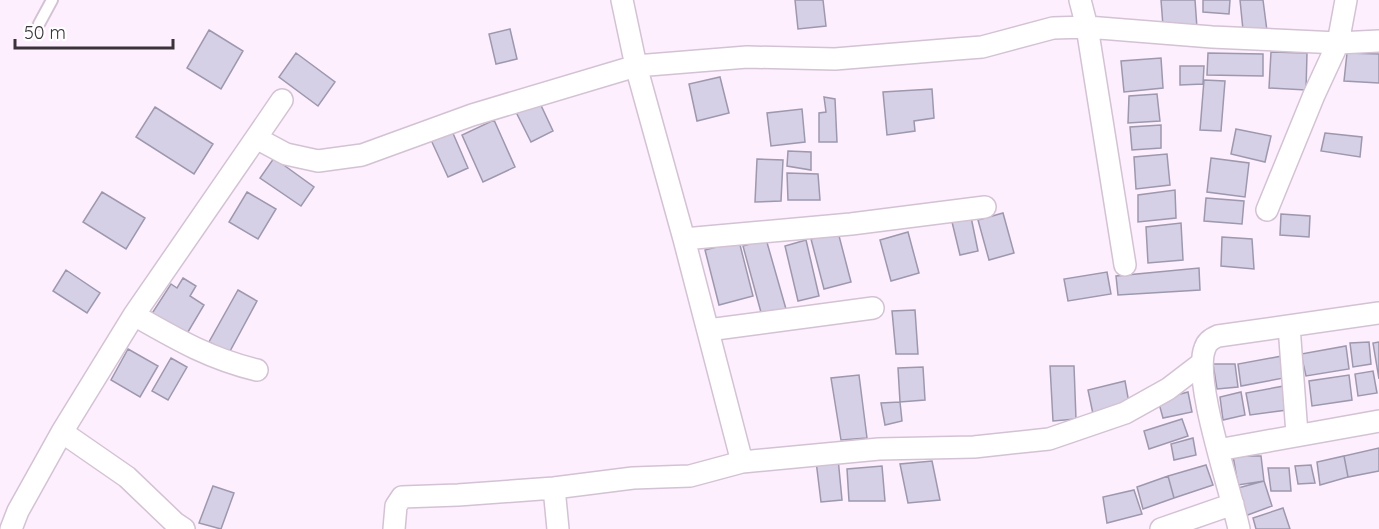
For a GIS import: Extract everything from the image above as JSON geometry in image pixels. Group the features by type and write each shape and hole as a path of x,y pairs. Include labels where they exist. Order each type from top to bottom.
{"street":[{"path":"621,0 636,66 742,462"},
{"path":"1080,0 1087,27 1125,265"},
{"path":"1267,210 1338,43 1346,0"},
{"path":"256,138 286,154 318,161 362,155 472,115 636,66 747,57 835,59 956,49 982,46 1053,28 1087,27 1212,37 1338,43 1379,41"},
{"path":"11,529 18,511 62,432 134,315 282,100"},
{"path":"684,239 851,224 985,207"},
{"path":"708,330 873,308"},
{"path":"1239,529 1203,381 1202,363 1205,347 1210,340 1218,336 1379,313"},
{"path":"134,315 201,352 225,362 257,370"},
{"path":"1289,326 1297,434"},
{"path":"394,529 396,506 402,497 554,488 633,478 690,476 742,462 879,449 974,447 1049,439 1125,413 1168,389 1202,363"},
{"path":"1218,450 1379,421"},
{"path":"62,432 127,477 184,529"},
{"path":"554,488 558,529"},
{"path":"1161,529 1233,504"}],"lane":[{"path":"39,24 52,0"}],"building":[{"path":"795,0 823,0 826,26 798,29"},
{"path":"1161,0 1195,0 1197,28 1163,26"},
{"path":"1203,0 1230,0 1229,14 1203,12"},
{"path":"1240,0 1263,0 1267,31 1243,30"},
{"path":"510,29 517,59 496,64 489,34"},
{"path":"209,30 243,51 221,89 187,68"},
{"path":"1271,52 1307,53 1306,90 1269,88"},
{"path":"296,53 335,82 318,106 279,77"},
{"path":"1208,53 1263,54 1263,76 1207,75"},
{"path":"1347,53 1379,54 1379,83 1344,81"},
{"path":"1161,58 1163,88 1124,92 1121,61"},
{"path":"1180,66 1204,66 1203,84 1180,85"},
{"path":"720,77 729,113 697,121 689,84"},
{"path":"1204,80 1225,81 1221,131 1200,130"},
{"path":"932,89 934,118 914,121 915,131 887,135 883,92"},
{"path":"1157,94 1160,121 1128,123 1129,96"},
{"path":"824,97 835,99 837,142 819,142 819,113 826,112"},
{"path":"538,99 553,131 531,142 515,110"},
{"path":"155,107 213,144 194,174 136,137"},
{"path":"802,109 805,142 771,146 767,113"},
{"path":"494,120 515,167 483,182 462,135"},
{"path":"1161,125 1161,148 1132,150 1130,127"},
{"path":"1236,129 1271,136 1265,162 1231,154"},
{"path":"452,131 468,168 448,177 431,140"},
{"path":"1325,133 1362,137 1360,157 1321,151"},
{"path":"788,151 811,152 811,170 787,166"},
{"path":"1167,154 1170,185 1136,189 1134,157"},
{"path":"274,158 314,187 301,206 260,178"},
{"path":"1211,158 1249,163 1245,197 1207,192"},
{"path":"757,159 783,160 781,201 755,202"},
{"path":"787,173 818,174 820,200 788,200"},
{"path":"1175,190 1176,218 1138,222 1138,195"},
{"path":"102,192 145,218 126,249 83,222"},
{"path":"247,192 276,209 258,239 229,222"},
{"path":"1206,198 1244,201 1242,224 1204,221"},
{"path":"1003,213 1014,253 989,260 978,220"},
{"path":"1281,214 1310,216 1309,237 1280,235"},
{"path":"971,217 978,251 960,255 952,222"},
{"path":"1181,223 1183,260 1148,263 1146,227"},
{"path":"838,232 851,282 824,289 811,239"},
{"path":"908,232 919,273 891,281 880,240"},
{"path":"1222,237 1252,239 1254,269 1221,266"},
{"path":"766,239 786,309 762,316 743,246"},
{"path":"806,240 819,296 798,301 785,246"},
{"path":"739,241 753,296 719,305 705,250"},
{"path":"1199,268 1200,290 1118,295 1116,276"},
{"path":"66,270 100,293 87,313 53,291"},
{"path":"1107,272 1111,294 1068,301 1064,279"},
{"path":"183,278 196,286 190,296 204,305 185,337 151,315 171,284 177,288"},
{"path":"238,290 257,301 229,353 209,342"},
{"path":"915,310 918,354 896,354 892,311"},
{"path":"1369,342 1371,364 1353,367 1350,343"},
{"path":"1379,342 1379,379 1373,343"},
{"path":"1346,346 1349,369 1306,376 1301,354"},
{"path":"128,349 158,366 140,397 111,380"},
{"path":"1282,356 1284,378 1241,386 1238,364"},
{"path":"171,358 187,367 168,400 152,391"},
{"path":"1213,364 1235,364 1238,387 1217,389"},
{"path":"1050,366 1074,366 1076,419 1053,421"},
{"path":"923,367 925,400 900,402 898,368"},
{"path":"1373,371 1377,393 1358,396 1355,374"},
{"path":"859,375 867,438 841,440 831,378"},
{"path":"1349,375 1352,400 1312,406 1309,381"},
{"path":"1125,381 1129,403 1093,414 1088,390"},
{"path":"1284,386 1287,410 1250,415 1246,393"},
{"path":"1188,392 1192,412 1163,418 1158,400"},
{"path":"1241,392 1245,415 1223,420 1220,397"},
{"path":"900,402 902,421 885,425 881,403"},
{"path":"1182,419 1188,436 1149,449 1144,431"},
{"path":"1193,438 1196,455 1174,460 1171,444"},
{"path":"1379,448 1379,471 1348,477 1344,456"},
{"path":"1233,456 1261,456 1264,481 1238,485"},
{"path":"1344,456 1348,477 1320,485 1317,462"},
{"path":"838,458 842,500 821,502 816,461"},
{"path":"932,461 940,500 908,503 900,464"},
{"path":"1206,465 1213,485 1174,498 1168,476"},
{"path":"1311,465 1315,483 1298,484 1295,466"},
{"path":"882,466 885,501 849,501 847,469"},
{"path":"1268,468 1289,468 1291,491 1271,491"},
{"path":"1168,476 1174,498 1143,509 1137,487"},
{"path":"1264,481 1272,506 1245,516 1238,488"},
{"path":"213,486 234,493 221,529 199,523"},
{"path":"1134,490 1142,514 1107,523 1103,497"},
{"path":"1283,508 1290,529 1256,529 1253,518"}]}
